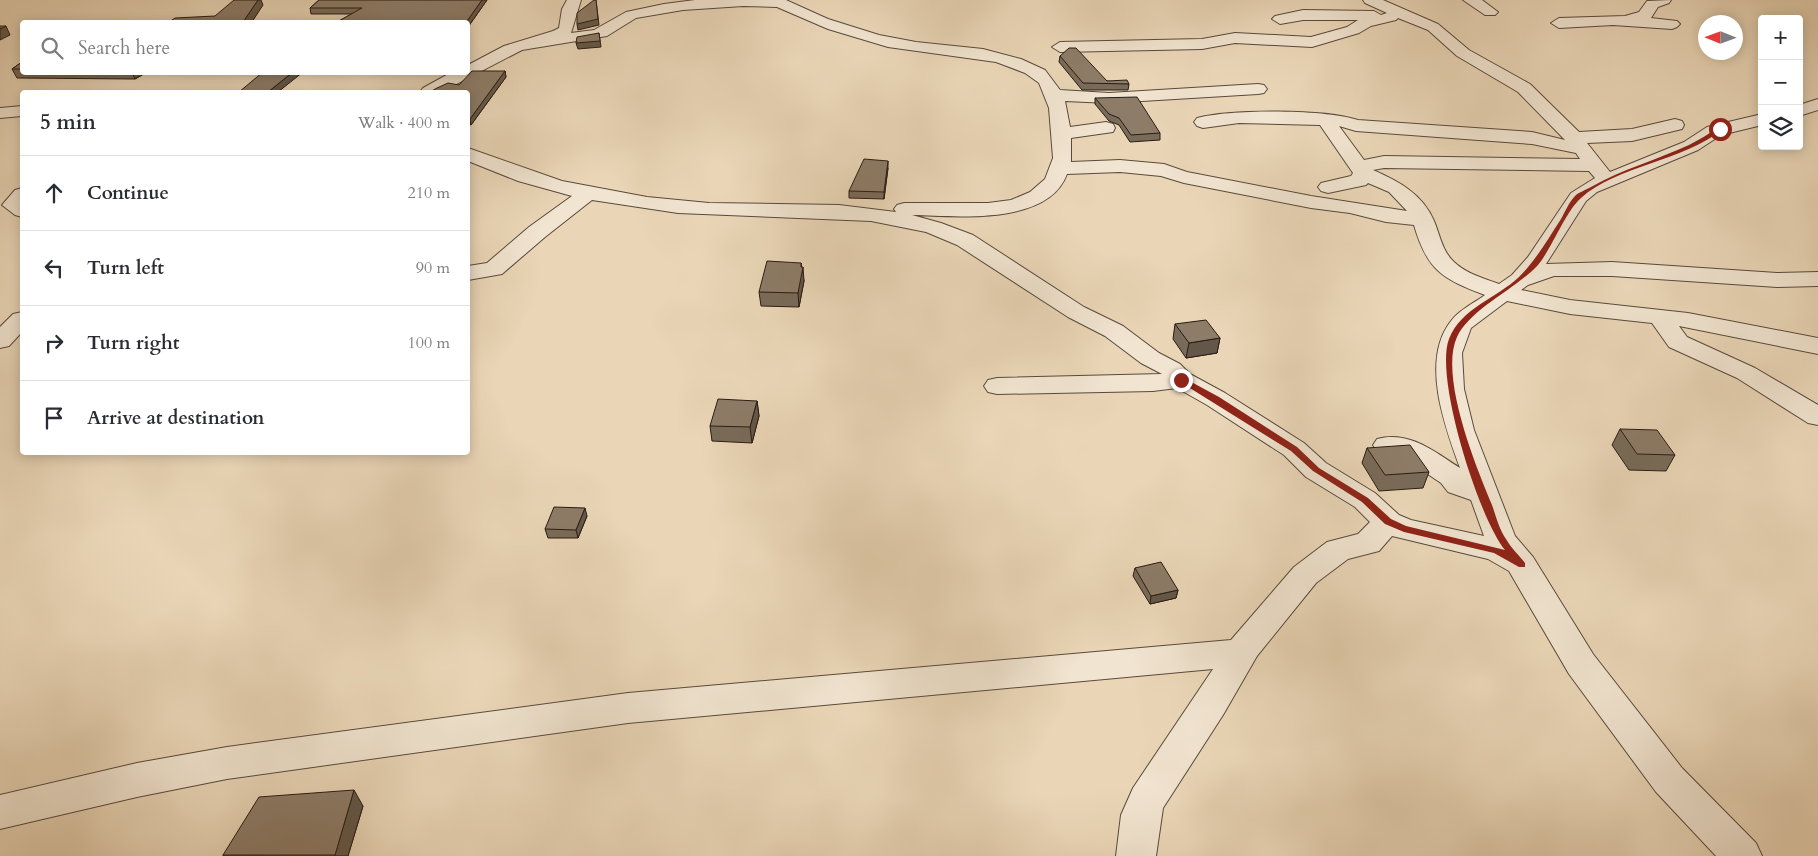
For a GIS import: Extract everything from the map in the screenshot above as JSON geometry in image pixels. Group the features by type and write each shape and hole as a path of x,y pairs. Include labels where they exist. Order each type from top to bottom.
{"street":[{"path":"546,40 566,29 568,11 574,0"},
{"path":"470,70 510,49 546,40 596,34 632,14 726,0 776,2 839,27 890,42 930,50 993,56 1033,70 1048,81 1055,95 1064,133 1062,168 1056,182 1045,193 1034,199 1006,207 845,211 677,207 630,202 589,193 498,168 470,155"},
{"path":"1370,0 1442,18"},
{"path":"1470,0 1483,6 1490,12"},
{"path":"1628,20 1645,15 1652,4 1664,0"},
{"path":"1280,19 1303,14 1374,16 1398,6"},
{"path":"1060,47 1202,44 1235,38 1312,42 1353,30 1366,22 1391,17 1398,6"},
{"path":"1398,6 1433,27 1462,53 1524,88 1578,143 1600,173"},
{"path":"1559,23 1628,20 1672,24"},
{"path":"433,90 461,75"},
{"path":"1055,95 1109,98 1258,89"},
{"path":"1803,110 1818,104"},
{"path":"0,113 20,111"},
{"path":"1203,122 1238,118 1326,120 1365,126 1578,143"},
{"path":"1361,170 1384,162 1526,163 1600,173 1691,146 1714,131 1758,119"},
{"path":"1326,120 1361,170 1396,188 1424,219 1432,248 1445,266 1461,278 1510,286 1570,307 1688,320 1818,346"},
{"path":"1526,163 1578,143 1675,125"},
{"path":"1064,133 1106,128"},
{"path":"1062,168 1120,166 1164,170 1184,177 1211,180 1311,202 1351,207 1386,216 1424,219"},
{"path":"1328,187 1359,180 1361,170"},
{"path":"1600,173 1578,197 1537,261 1510,286 1462,324 1453,338 1449,353 1451,389 1460,430 1501,540 1522,565 1581,664 1618,710 1669,780 1742,856"},
{"path":"470,273 494,269 499,266 537,232 589,193"},
{"path":"20,196 12,205 20,210"},
{"path":"845,211 880,214 929,225 965,240 1076,312 1114,331 1150,358 1171,369 1181,380 1216,399 1294,449 1316,470 1365,500 1388,522 1404,529 1497,550 1522,565"},
{"path":"1510,286 1552,269 1602,269 1777,280 1818,279"},
{"path":"1660,317 1678,342 1746,373 1818,417"},
{"path":"0,341 20,321"},
{"path":"997,386 1154,383 1181,380"},
{"path":"1387,446 1409,448 1451,476 1458,485 1482,493"},
{"path":"1136,856 1141,815 1147,800 1210,705 1241,653 1284,597 1305,575 1338,550 1368,543 1388,522"},
{"path":"0,812 137,780 227,763 628,708 1241,653"}],"building":[{"path":"234,0 258,0 244,20 172,20 175,18 215,16"},
{"path":"319,0 482,0 468,20 341,20 362,8 310,8"},
{"path":"596,0 598,19 577,24 577,13"},
{"path":"599,33 600,41 576,43 577,37"},
{"path":"1069,48 1076,48 1107,81 1127,80 1129,84 1083,83 1060,56"},
{"path":"20,63 20,69 12,69"},
{"path":"472,71 505,71 470,119 470,90 434,90 448,83 459,85"},
{"path":"259,75 289,75 270,90 241,90"},
{"path":"1137,97 1160,133 1131,135 1119,118 1109,114 1095,98"},
{"path":"864,159 888,161 884,192 849,191"},
{"path":"767,261 801,263 801,267 803,267 798,293 759,292"},
{"path":"1206,320 1220,338 1189,343 1175,324"},
{"path":"718,399 757,401 750,427 710,426"},
{"path":"1620,429 1657,430 1675,455 1637,454"},
{"path":"1410,445 1429,472 1385,475 1367,448"},
{"path":"554,507 585,508 576,530 545,529"},
{"path":"1161,562 1178,590 1151,596 1135,568"},
{"path":"354,790 335,855 223,855 259,797"}],"route":[{"path":"1181,380 1216,399 1294,449 1316,470 1365,500 1388,522 1404,529 1456,539 1497,550 1522,565 1501,540 1474,473 1460,430 1451,389 1449,353 1453,338 1462,324 1473,313 1520,280 1537,261 1578,197 1606,180 1691,146 1720,129"}]}
